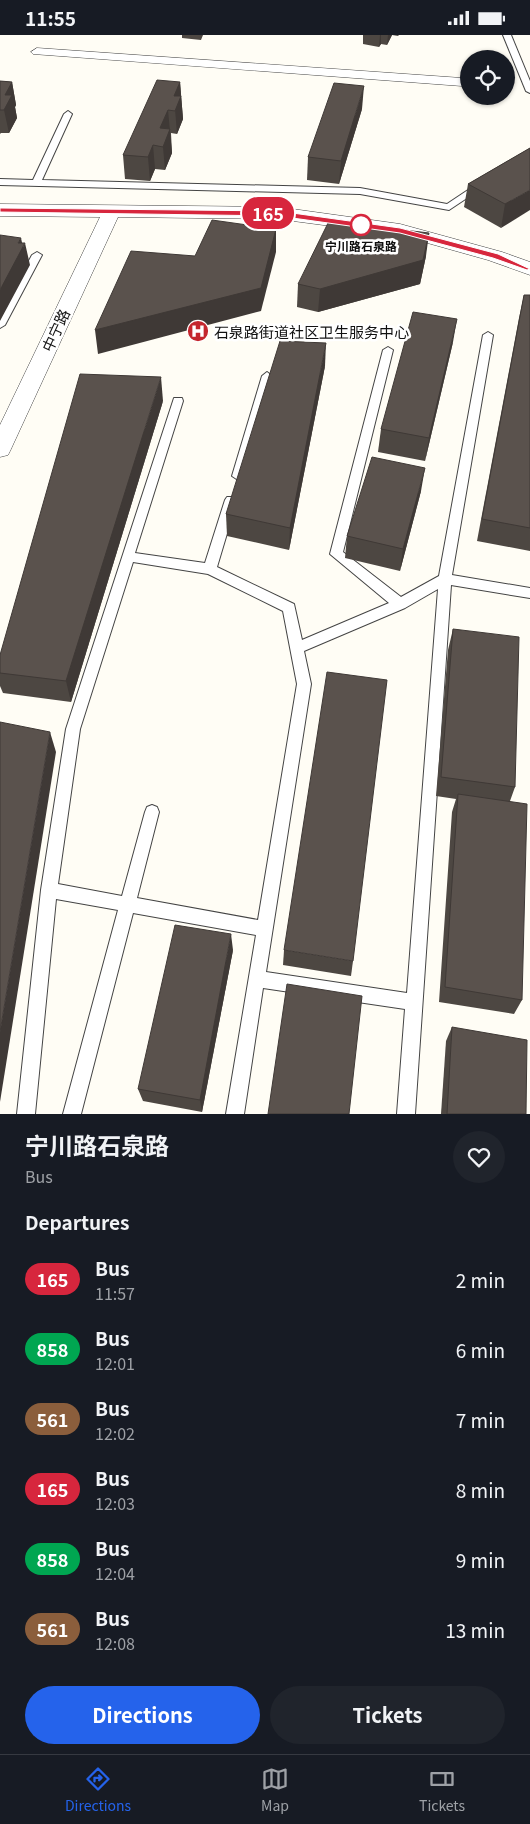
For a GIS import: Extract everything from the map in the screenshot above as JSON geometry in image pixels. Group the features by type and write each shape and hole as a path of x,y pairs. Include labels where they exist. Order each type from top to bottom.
{"street":[{"path":"37,52 460,82"},
{"path":"0,210 278,213 400,230 495,256 530,269"},
{"name":"中宁路","path":"0,449 112,212"}],"lane":[{"path":"507,35 530,91"},
{"path":"36,183 68,114"},
{"path":"0,182 360,191 448,207 486,182"},
{"path":"0,325 37,255"},
{"path":"406,1114 446,579 488,335"},
{"path":"388,350 336,554 400,604"},
{"path":"210,569 267,376"},
{"path":"26,1114 50,890 73,729 178,401"},
{"path":"128,557 210,569 289,608 304,684 235,1114"},
{"path":"297,648 400,604 446,579 530,593"},
{"path":"72,1114 152,812"},
{"path":"50,890 265,929"},
{"path":"257,979 414,1001"}],"building":[{"path":"157,80 180,82 174,96 181,96 175,111 168,110 160,128 170,129 163,147 153,145 148,157 123,155"},
{"path":"0,81 12,82 5,95 12,95 4,110 0,110"},
{"path":"334,83 364,86 341,161 308,157"},
{"path":"530,148 530,190 505,204 468,184"},
{"path":"212,220 276,229 261,288 95,330 131,251 195,256"},
{"path":"329,221 429,233 423,260 320,289 298,284"},
{"path":"0,235 21,238 18,243 25,243 0,290"},
{"path":"524,295 530,295 530,528 482,519"},
{"path":"413,312 457,319 429,438 381,429"},
{"path":"280,341 326,343 290,528 226,514"},
{"path":"80,374 161,377 66,681 0,673 0,655"},
{"path":"372,457 425,468 403,549 347,536"},
{"path":"453,629 519,637 515,787 441,777"},
{"path":"327,672 387,680 353,961 284,950"},
{"path":"0,722 50,732 0,1032"},
{"path":"458,794 527,804 522,1000 445,987"},
{"path":"175,925 231,934 200,1100 138,1089"},
{"path":"287,984 362,996 349,1114 268,1114"},
{"path":"452,1027 527,1040 526,1114 447,1114"}],"bus line":[{"name":"165","path":"0,210 278,213 400,230 495,256 530,269"}],"place":[{"name":"宁川路石泉路","path":"361,225"},
{"name":"石泉路街道社区卫生服务中心","path":"198,331"}]}
